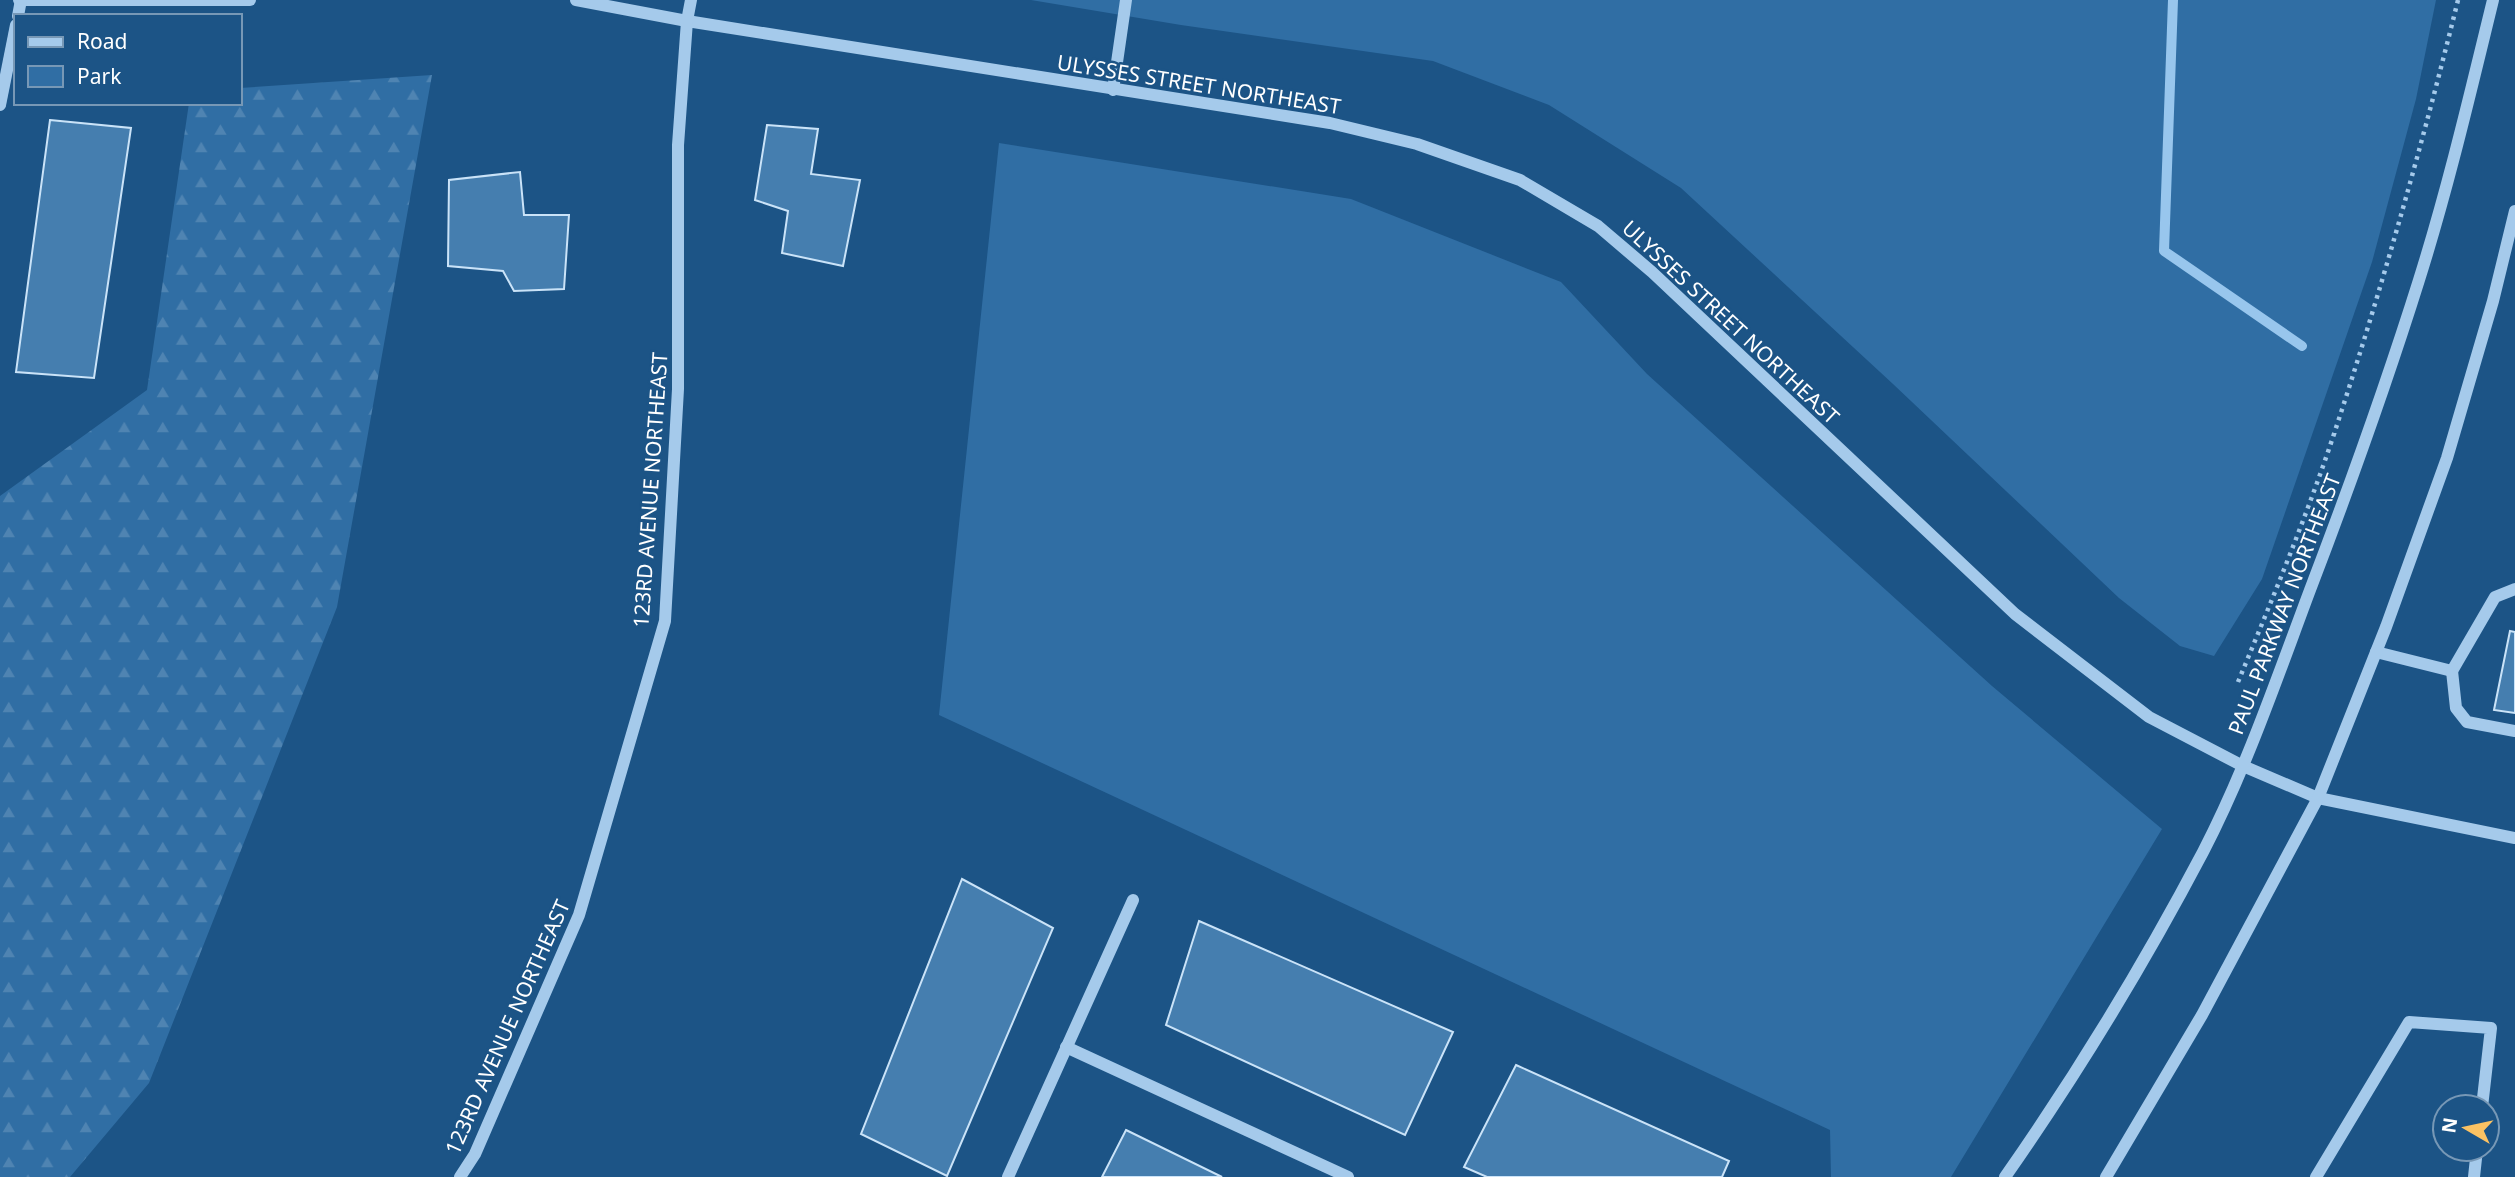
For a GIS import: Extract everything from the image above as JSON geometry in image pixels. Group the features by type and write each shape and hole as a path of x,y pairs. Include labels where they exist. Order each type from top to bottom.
{"street":[{"path":"20,0 250,0"},
{"name":"ULYSSES STREET NORTHEAST","path":"576,0 687,21 1329,123 1417,144 1520,180 1598,226 1652,272 2015,614 2148,718 2243,766 2318,797 2515,838"},
{"name":"123RD AVENUE NORTHEAST","path":"460,1177 475,1154 579,915 665,621 678,388 678,145 687,21 691,0"},
{"path":"1114,90 1126,0"},
{"name":"PAUL PARKWAY NORTHEAST","path":"2005,1177 2129,984 2203,851 2243,766 2366,441 2407,316 2464,120 2493,0"},
{"path":"0,105 14,35"},
{"path":"2106,1177 2202,1014 2318,797 2376,652 2447,458 2493,301 2515,211"},
{"path":"2515,589 2496,597 2452,671 2456,708 2467,722 2515,731"},
{"path":"2376,652 2452,671"},
{"path":"1008,1177 1133,900"},
{"path":"2316,1177 2409,1022 2491,1028 2484,1093"},
{"path":"1066,1047 1348,1177"}],"path":[{"path":"2238,682 2277,588 2333,435 2431,111 2458,0"}],"green space":[{"path":"1031,0 2436,0 2416,99 2372,262 2262,579 2214,656 2180,646 2119,598 1681,188 1549,105 1433,61 1181,25"},
{"path":"432,75 337,607 149,1083 70,1177 0,1177 0,496 147,390 189,105 242,105 242,88"},
{"path":"999,143 1351,199 1561,282 1647,374 1992,686 2162,829 1951,1177 1831,1177 1830,1130 939,715"}],"building":[{"path":"50,120 131,128 94,378 16,372"},
{"path":"767,125 818,129 811,174 860,180 843,266 782,253 788,211 755,200"},
{"path":"520,172 524,215 569,215 564,289 514,291 503,271 448,266 449,180"},
{"path":"2510,631 2515,632 2515,713 2494,710"},
{"path":"962,879 1053,928 947,1176 861,1134"},
{"path":"1199,921 1453,1032 1405,1135 1166,1025"},
{"path":"1516,1065 1729,1161 1722,1177 1487,1177 1464,1167"},
{"path":"1126,1130 1222,1177 1102,1177"}],"waterway":[{"path":"2173,0 2164,251 2302,346"}]}
